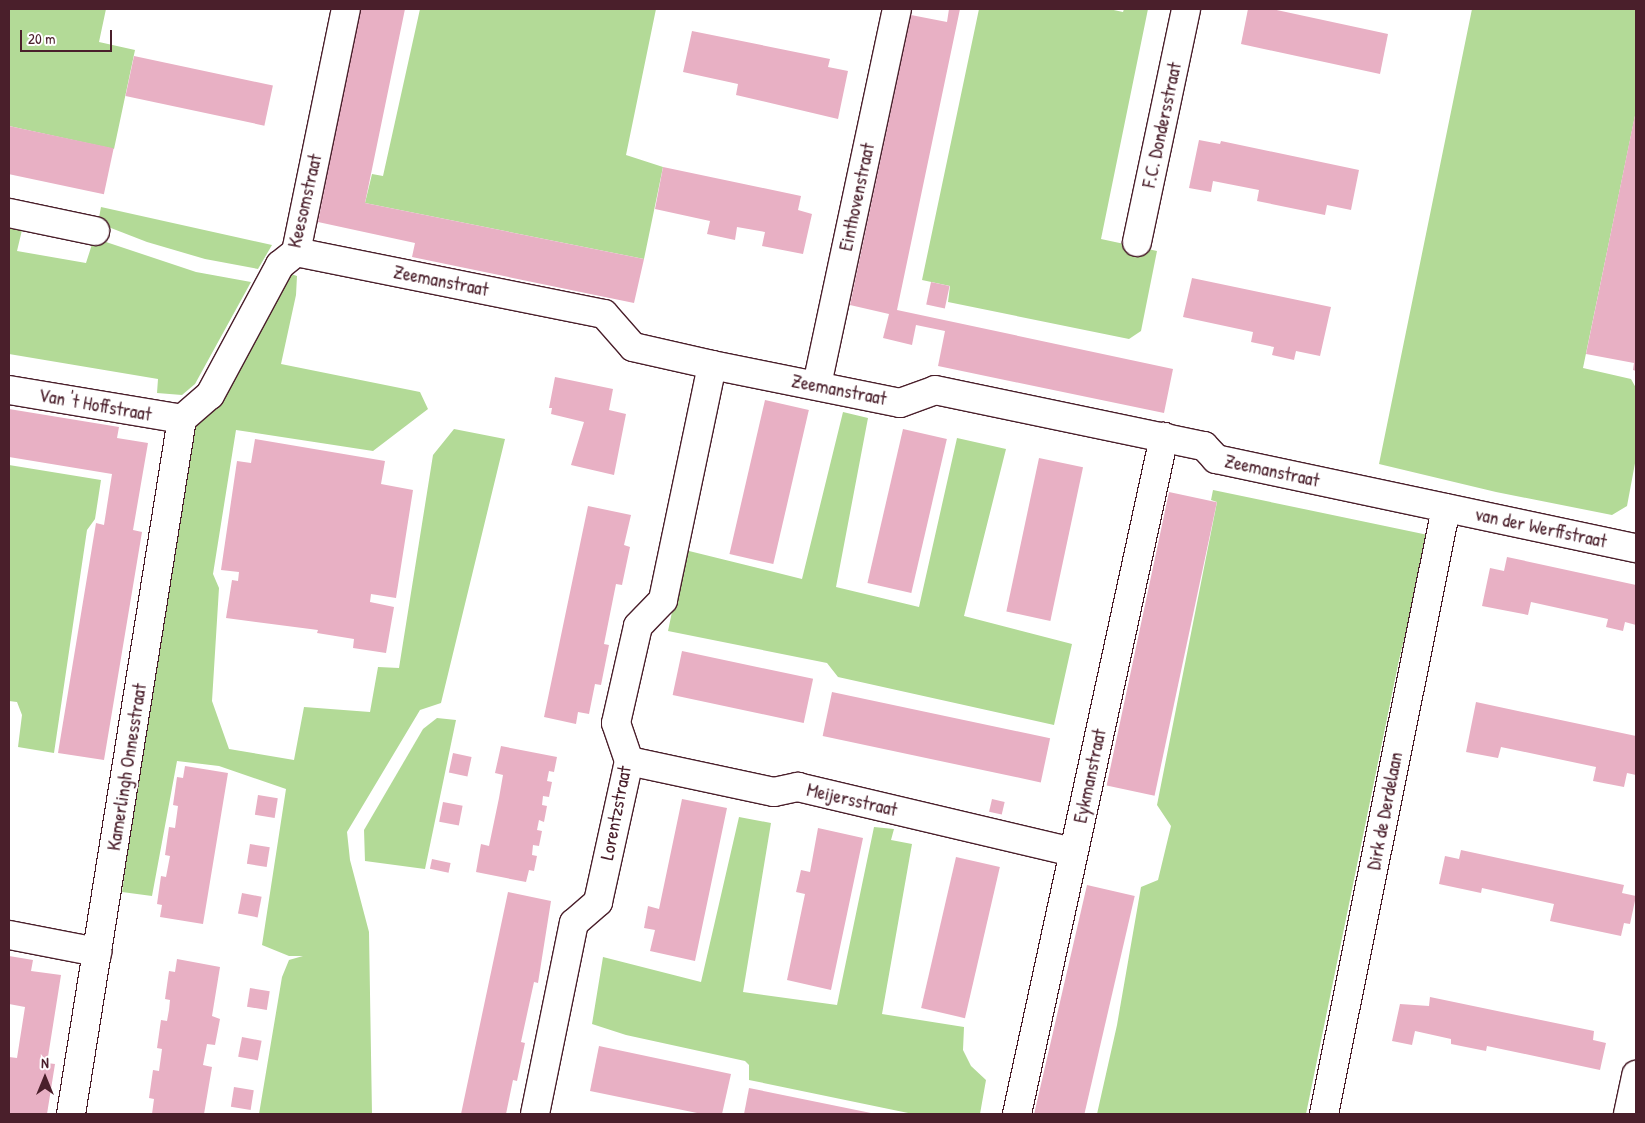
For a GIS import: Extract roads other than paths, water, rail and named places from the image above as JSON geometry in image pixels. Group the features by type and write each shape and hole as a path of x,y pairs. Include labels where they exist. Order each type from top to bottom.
{"street":[{"name":"Keesomstraat","path":"182,419 210,395 280,265 296,252 346,9"},
{"name":"Einthovenstraat","path":"817,386 897,9"},
{"name":"F.C. Dondersstraat","path":"1137,242 1186,9"},
{"path":"9,213 95,231"},
{"name":"Zeemanstraat","path":"296,252 604,314 633,347 712,365 900,403 935,390 1204,446 1216,459 1446,508"},
{"name":"Lorentzstraat","path":"535,1114 574,923 598,902 629,761 616,723 638,626 664,600 712,365"},
{"name":"Van 't Hoffstraat","path":"9,390 182,419"},
{"name":"Kamerlingh Onnesstraat","path":"71,1114 182,419"},
{"name":"Eykmanstraat","path":"1017,1114 1164,437"},
{"name":"van der Werffstraat","path":"1446,508 1636,548"},
{"name":"Dirk de Derdelaan","path":"1324,1114 1446,508"},
{"name":"Meijersstraat","path":"629,761 774,792 798,787 1073,852"},
{"path":"9,935 97,952"},
{"path":"1628,1114 1636,1075"}]}
